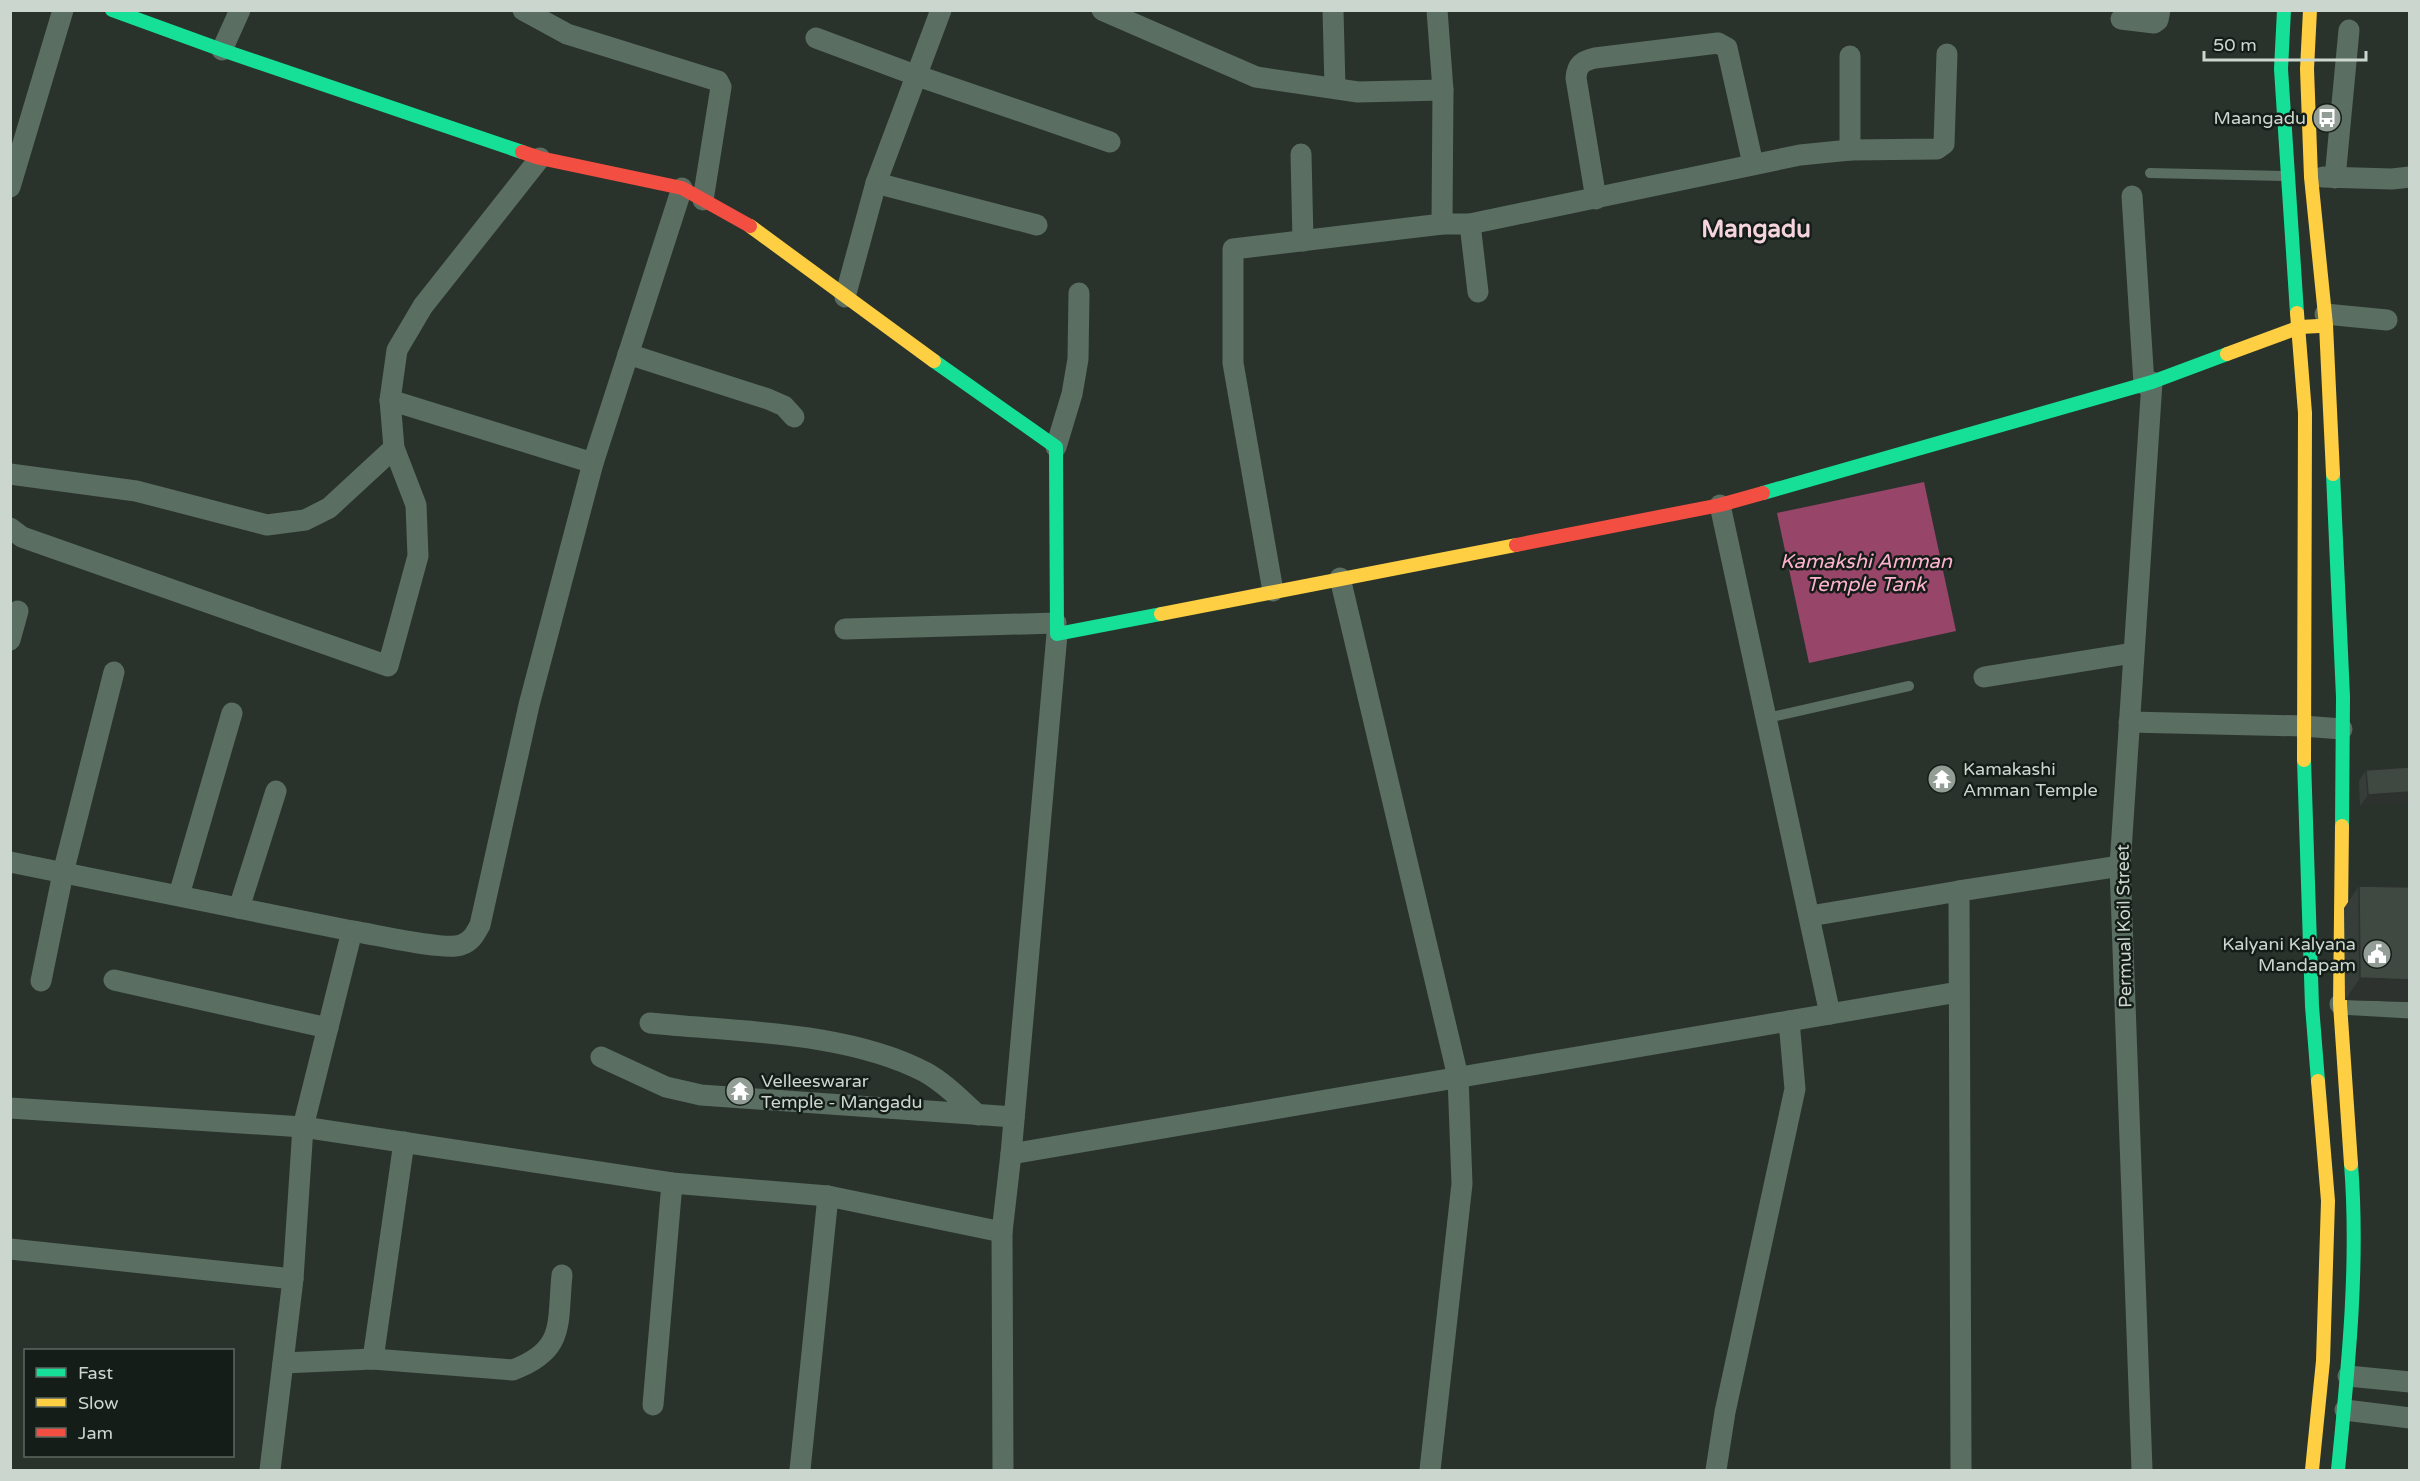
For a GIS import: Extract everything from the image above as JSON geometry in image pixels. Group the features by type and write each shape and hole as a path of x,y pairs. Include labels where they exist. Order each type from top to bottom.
{"main road":[{"path":"112,10 222,51 540,158 681,188 756,229 845,297 1056,447 1057,628 1272,591 1720,505 2148,383 2300,327 2326,320"},
{"path":"2284,10 2281,69 2305,413 2303,726 2312,1006 2328,1201 2323,1361 2312,1470"},
{"path":"2310,10 2307,69 2311,177 2326,320 2334,471 2342,729 2340,1004 2354,1201 2348,1376 2338,1470"}],"street":[{"path":"10,187 63,10"},
{"path":"222,51 240,10"},
{"path":"523,10 567,34 718,81 721,87 703,200"},
{"path":"845,297 876,183 941,10"},
{"path":"1102,10 1256,77 1358,92 1443,90"},
{"path":"1333,10 1335,88"},
{"path":"1437,10 1443,90 1442,224"},
{"path":"2121,19 2154,23 2158,20 2160,10"},
{"path":"2335,178 2349,30"},
{"path":"816,38 915,75 1110,142"},
{"path":"1596,199 1576,78 1577,69 1583,61 1595,58 1718,43 1727,48 1753,164"},
{"path":"1272,591 1233,363 1233,249 1442,224 1470,224 1800,155 1850,150 1937,149 1944,144 1947,54"},
{"path":"1850,56 1850,150"},
{"path":"1300,154 1303,241"},
{"path":"10,528 21,537 388,666 418,556 416,505 394,448 390,400 397,350 423,306 540,158"},
{"path":"2287,177 2391,179 2409,177"},
{"path":"876,183 1037,225"},
{"path":"10,862 352,931 445,946 461,945 473,938 480,925 529,705 593,463 681,188"},
{"name":"Permual Koil Street","path":"2132,196 2148,383 2120,866 2142,1470"},
{"path":"1470,224 1478,292"},
{"path":"1056,447 1072,394 1078,359 1079,293"},
{"path":"2326,320 2387,320"},
{"path":"628,354 768,399 784,406 794,417"},
{"path":"390,400 593,463"},
{"path":"10,474 136,491 267,525 305,520 329,508 394,448"},
{"path":"1720,505 1830,1014"},
{"path":"1340,578 1458,1077 1462,1184 1430,1470"},
{"path":"10,640 18,612"},
{"path":"845,629 1057,628 1011,1154 1002,1232 1003,1470"},
{"path":"1984,677 2133,652"},
{"path":"41,981 63,873 114,672"},
{"path":"179,895 232,712"},
{"path":"2129,722 2342,729"},
{"path":"239,908 276,791"},
{"path":"1810,916 2120,866"},
{"path":"1959,891 1961,1470"},
{"path":"270,1470 293,1279 303,1127 352,931"},
{"path":"114,980 328,1028"},
{"path":"1011,1154 1958,992"},
{"path":"2340,1004 2409,1008"},
{"path":"1716,1470 1725,1412 1795,1089 1789,1021"},
{"path":"650,1023 796,1037 849,1045 926,1072 978,1115"},
{"path":"601,1057 666,1087 701,1095 1014,1117"},
{"path":"10,1108 303,1127 672,1183 828,1196 1002,1232"},
{"path":"373,1359 404,1143"},
{"path":"653,1405 672,1183"},
{"path":"800,1470 828,1196"},
{"path":"10,1249 293,1279"},
{"path":"283,1363 373,1359 513,1370 534,1362 548,1350 556,1336 562,1275"},
{"path":"2348,1376 2409,1382"},
{"path":"2345,1410 2409,1418"}],"lane":[{"path":"2150,173 2287,177"},
{"path":"1767,718 1909,686"}],"water":[{"name":"Kamakshi Amman Temple Tank","path":"1924,482 1956,631 1809,663 1777,513"}],"building":[{"path":"2409,767 2409,792 2368,795 2366,770"},
{"path":"2359,886 2409,887 2409,980 2360,978"}],"traffic: fast":[{"path":"112,10 522,152"},
{"path":"2284,10 2281,69 2297,313"},
{"path":"1763,493 2152,382 2227,354"},
{"path":"934,361 1056,447 1057,634 1161,614"},
{"path":"2333,474 2343,697 2342,826"},
{"path":"2304,760 2312,1006 2318,1081"},
{"path":"2338,1470 2349,1356 2353,1279 2351,1164"}],"traffic: slow":[{"path":"2310,10 2307,69 2311,177 2326,325 2333,474"},
{"path":"750,226 934,361"},
{"path":"2297,313 2305,413 2304,760"},
{"path":"2227,354 2300,327 2319,326"},
{"path":"1161,614 1516,545"},
{"path":"2342,826 2340,1004 2351,1164"},
{"path":"2312,1470 2323,1361 2328,1201 2318,1081"}],"traffic: jam":[{"path":"522,152 540,158 682,188 750,226"},
{"path":"1516,545 1720,505 1763,493"}],"place":[{"name":"Maangadu","path":"2327,118"},
{"name":"Kamakashi Amman Temple","path":"1942,779"},
{"name":"Kalyani Kalyana Mandapam","path":"2377,954"},
{"name":"Velleeswarar Temple - Mangadu","path":"740,1091"}],"district":[{"name":"Mangadu","path":"1756,229"}]}
